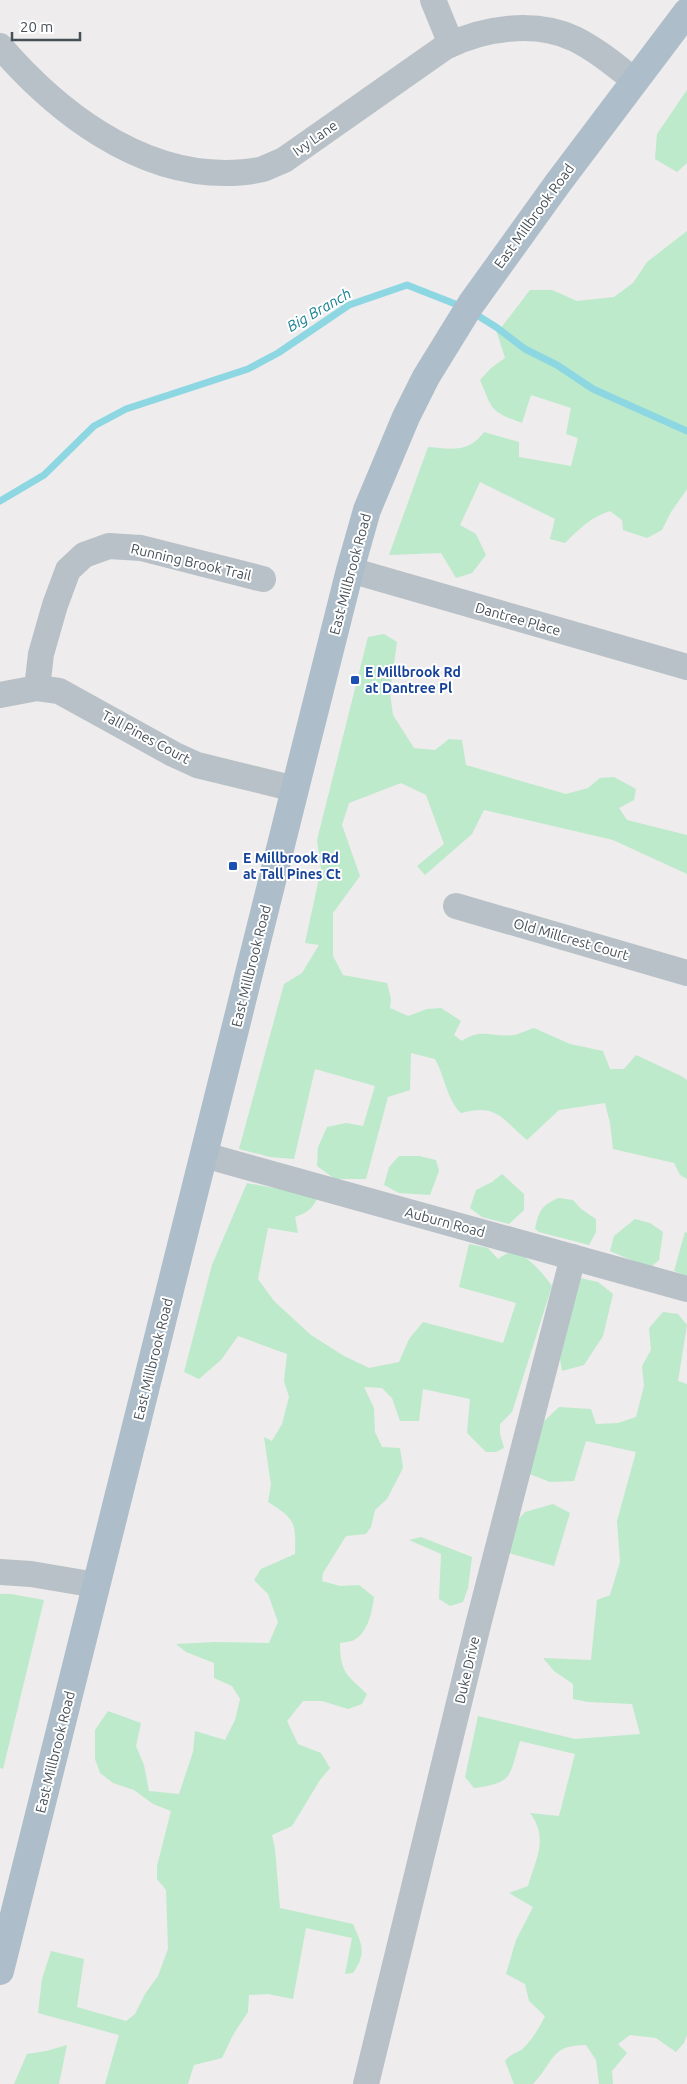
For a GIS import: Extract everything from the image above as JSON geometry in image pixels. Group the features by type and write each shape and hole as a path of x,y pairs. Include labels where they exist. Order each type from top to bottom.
{"main road":[{"name":"East Millbrook Road","path":"0,1971 294,789 367,510 385,464 426,377 471,304 505,255 687,12"}],"street":[{"path":"433,0 450,44"},
{"name":"Ivy Lane","path":"5,61 104,136 140,155 168,166 191,171 238,173 262,169 284,160 450,44 486,31 514,29 555,32 575,39 600,54 635,81"},
{"name":"Running Brook Trail","path":"37,688 41,654 55,605 68,570 84,555 109,546 141,548 263,579"},
{"name":"Dantree Place","path":"350,570 687,667"},
{"name":"Tall Pines Court","path":"0,695 37,688 59,691 173,754 198,765 294,789"},
{"name":"Old Millcrest Court","path":"456,906 687,972"},
{"name":"Auburn Road","path":"204,1155 687,1289"},
{"name":"Duke Drive","path":"366,2084 478,1625 572,1256"},
{"path":"0,1572 31,1574 96,1586"}],"green space":[{"path":"687,90 687,163 677,172 655,159 657,134"},
{"path":"687,231 687,489 671,512 662,530 647,538 623,530 622,520 610,511 591,520 565,543 550,539 555,519 480,482 460,525 476,534 486,555 472,573 456,578 441,553 389,555 428,447 452,449 466,447 478,439 484,432 519,442 519,457 571,466 578,438 566,434 571,408 531,395 522,423 503,415 493,408 480,380 491,368 505,358 497,333 530,290 552,290 577,301 614,297 633,283 647,262"},
{"path":"384,634 397,642 390,693 393,715 414,748 435,750 449,739 462,740 466,765 566,794 588,788 600,778 614,777 636,789 634,800 619,808 627,820 687,835 687,874 613,840 484,810 472,834 425,875 417,866 444,844 426,795 401,783 349,803 342,825 360,876 333,913 333,956 343,975 387,983 391,999 390,1008 408,1016 427,1009 441,1008 461,1021 454,1035 462,1041 476,1035 507,1036 534,1028 570,1044 603,1051 610,1069 624,1069 636,1055 681,1076 687,1080 687,1179 680,1175 674,1163 613,1149 605,1103 559,1110 527,1140 505,1120 491,1112 473,1110 461,1113 452,1102 435,1059 411,1053 410,1090 388,1097 366,1179 335,1179 317,1166 318,1147 327,1127 346,1123 363,1126 375,1086 315,1069 294,1159 270,1157 239,1149 284,984 302,973 319,945 305,943 321,869 317,840 368,637"},
{"path":"399,1156 419,1156 436,1160 439,1171 430,1195 399,1193 384,1185 389,1167"},
{"path":"502,1174 524,1194 524,1210 509,1224 482,1217 470,1208 476,1190 492,1182"},
{"path":"247,1183 318,1196 310,1210 295,1217 298,1233 268,1228 258,1279 274,1301 311,1335 344,1356 369,1368 399,1362 409,1339 423,1322 503,1343 516,1303 459,1287 469,1244 488,1248 498,1259 509,1253 521,1255 534,1264 552,1286 512,1412 500,1424 500,1434 504,1448 496,1452 486,1452 467,1433 470,1399 423,1389 419,1421 400,1421 392,1398 382,1388 364,1387 374,1408 375,1432 382,1447 400,1448 403,1468 387,1499 375,1510 371,1527 366,1534 346,1536 323,1573 322,1581 340,1586 359,1585 374,1597 370,1616 362,1633 352,1641 340,1643 341,1661 346,1673 367,1694 362,1704 348,1709 322,1701 303,1701 287,1721 298,1744 321,1753 330,1768 320,1780 292,1826 272,1835 280,1908 353,1924 362,1949 357,1966 353,1973 345,1974 352,1938 306,1928 293,1999 268,1994 249,1995 248,2012 233,2035 222,2058 194,2065 188,2084 105,2084 119,2035 38,2013 42,1979 51,1951 84,1959 77,2007 126,2021 135,2014 145,1994 158,1976 168,1949 166,1890 157,1879 157,1866 171,1811 153,1804 134,1790 113,1783 100,1773 95,1759 95,1730 108,1711 141,1723 136,1746 144,1765 149,1791 179,1794 193,1752 195,1731 225,1740 235,1720 240,1699 232,1686 214,1678 214,1663 186,1652 176,1644 215,1642 269,1643 278,1622 268,1594 254,1580 261,1569 295,1554 295,1535 292,1522 289,1517 268,1502 271,1485 264,1437 272,1441 282,1424 289,1397 284,1381 287,1354 238,1336 221,1360 199,1379 184,1372 212,1265"},
{"path":"559,1198 573,1200 581,1209 596,1219 596,1232 589,1245 539,1232 535,1229 542,1209 548,1203"},
{"path":"635,1219 650,1223 663,1232 659,1260 650,1268 610,1251 614,1236"},
{"path":"685,1232 687,1233 687,1276 674,1271"},
{"path":"580,1278 598,1282 613,1294 603,1336 584,1365 562,1371 560,1359"},
{"path":"663,1312 678,1314 687,1325 678,1381 687,1384 687,2035 684,2043 676,2052 656,2038 630,2035 618,2044 627,2053 612,2071 613,2084 599,2084 596,2060 586,2045 574,2046 559,2051 533,2084 514,2084 505,2061 528,2044 545,2016 529,2001 525,1984 506,1974 516,1940 533,1907 509,1893 528,1886 537,1858 540,1840 539,1831 530,1813 559,1816 575,1754 520,1741 511,1770 503,1780 487,1786 474,1788 465,1777 478,1716 575,1739 640,1734 632,1704 588,1702 573,1699 573,1684 554,1671 543,1658 591,1660 597,1600 610,1595 620,1562 617,1521 636,1452 586,1441 574,1481 550,1482 527,1473 538,1427 559,1407 591,1409 596,1424 618,1423 636,1417 644,1386 642,1366 651,1350 649,1328"},
{"path":"553,1504 570,1513 554,1566 505,1552 516,1522 525,1512"},
{"path":"421,1537 472,1557 468,1588 463,1602 450,1606 439,1599 441,1554 409,1540"},
{"path":"0,1594 44,1600 3,1769 0,1768"},
{"path":"67,2045 59,2084 14,2084 27,2054"}],"waterway":[{"name":"Big Branch","path":"0,501 44,475 94,426 126,409 248,369 278,353 349,305 407,285 463,307"},
{"name":"Big Branch","path":"472,312 525,349 557,365 593,389 687,431"}],"place":[{"name":"E Millbrook Rd at Dantree Pl","path":"355,680"},
{"name":"E Millbrook Rd at Tall Pines Ct","path":"233,866"}]}
